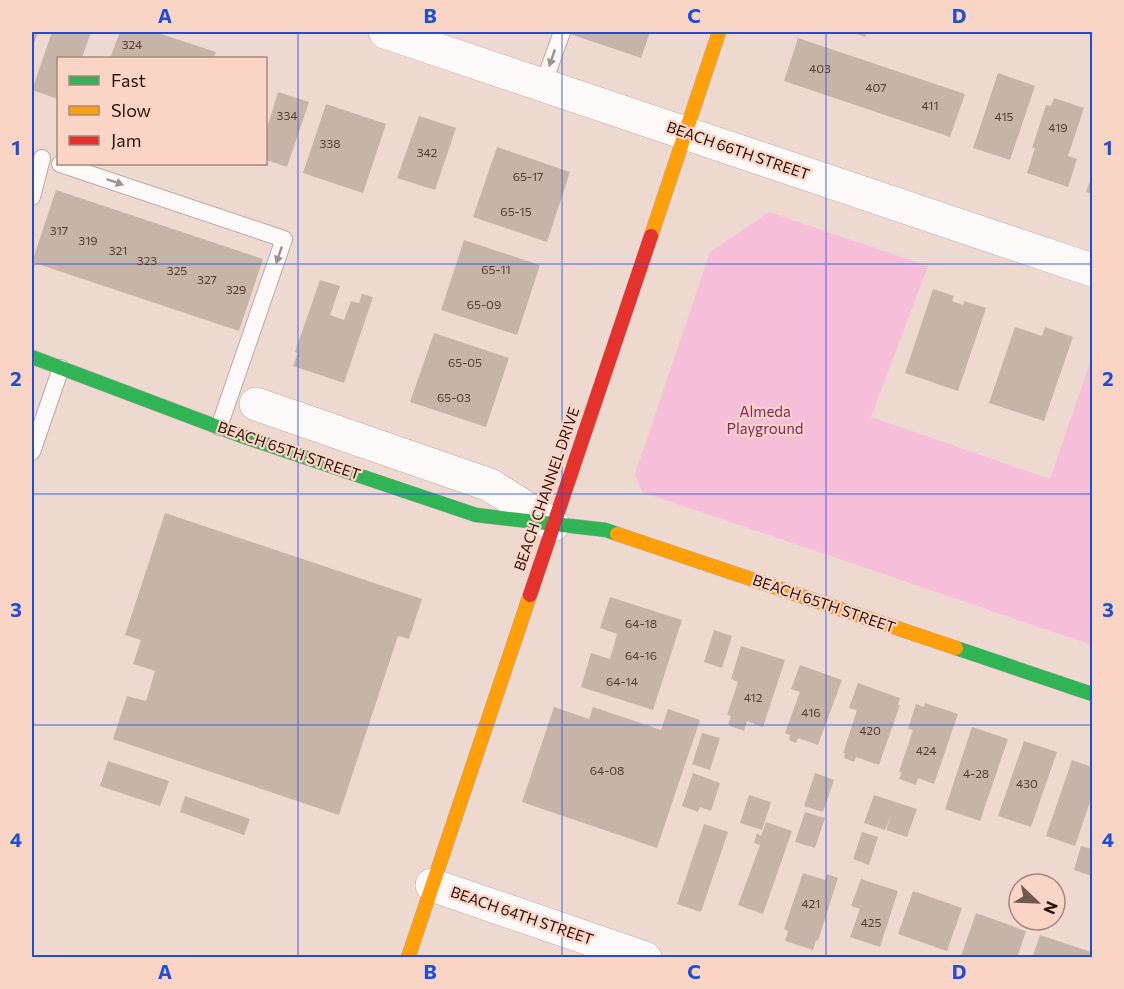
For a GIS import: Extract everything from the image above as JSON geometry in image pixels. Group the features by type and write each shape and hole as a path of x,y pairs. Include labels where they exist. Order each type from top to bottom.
{"street":[{"name":"BEACH 66TH STREET","path":"385,32 1092,270"},
{"name":"BEACH CHANNEL DRIVE","path":"408,957 719,32"},
{"name":"BEACH 65TH STREET","path":"32,357 219,428 476,515 606,530 1092,694"},
{"name":"BEACH 65TH STREET","path":"256,404 490,485 553,525"},
{"name":"BEACH 64TH STREET","path":"432,885 645,957"}],"lane":[{"path":"543,86 562,32"},
{"path":"32,197 48,160"},
{"path":"63,165 284,239 219,428"},
{"path":"32,452 61,368"}],"green space":[{"name":"Almeda Playground","path":"769,212 928,266 871,417 1050,479 1092,357 1092,645 642,492 635,474 710,252"}],"building":[{"path":"32,32 38,32 32,49"},
{"path":"52,32 91,32 82,57 57,57 57,99 32,90"},
{"path":"120,32 155,32 216,52 214,57 110,57"},
{"path":"564,32 650,32 641,58"},
{"path":"851,32 867,32 865,37"},
{"path":"798,38 965,94 950,137 784,81"},
{"path":"998,73 1035,86 1010,160 973,148"},
{"path":"278,92 309,102 287,167 267,160 267,128"},
{"path":"1054,98 1084,108 1068,156 1077,159 1068,187 1027,173 1035,148 1032,148 1046,105 1051,106"},
{"path":"326,104 386,124 363,193 303,173"},
{"path":"419,116 456,128 435,190 397,178"},
{"path":"497,147 570,172 547,242 473,217"},
{"path":"1092,175 1092,194 1086,192"},
{"path":"56,190 263,259 239,331 32,262"},
{"path":"464,240 540,265 517,335 441,310"},
{"path":"320,280 340,286 330,315 344,320 351,301 359,303 362,294 373,297 344,383 293,366 298,353 295,352"},
{"path":"933,289 954,296 952,301 963,305 964,301 986,308 958,391 905,373"},
{"path":"1015,327 1042,336 1045,327 1073,337 1044,421 989,403"},
{"path":"434,333 509,358 486,427 410,402"},
{"path":"165,513 422,599 409,639 398,636 339,815 113,739 127,696 146,701 155,671 133,664 141,640 125,635"},
{"path":"610,597 682,620 653,710 581,687 591,653 610,659 617,634 600,628"},
{"path":"714,630 732,636 722,668 704,662"},
{"path":"741,646 785,660 763,727 747,721 744,731 728,725 731,716 727,715 738,682 731,679"},
{"path":"800,665 842,680 818,745 798,738 796,743 789,740 790,735 785,733 800,692 791,689"},
{"path":"858,683 900,698 898,705 900,705 879,765 856,757 854,762 844,758 845,753 843,753 857,710 849,708"},
{"path":"925,703 958,714 934,784 918,778 916,785 899,779 902,772 899,772 913,730 908,729 916,704 924,707"},
{"path":"554,707 589,719 593,707 661,730 668,709 700,720 657,848 522,802"},
{"path":"972,727 1008,739 980,821 945,809"},
{"path":"702,733 720,738 710,770 692,764"},
{"path":"1024,741 1057,752 1031,827 998,816"},
{"path":"1072,760 1092,767 1092,796 1075,846 1046,836"},
{"path":"108,761 169,781 160,806 100,786"},
{"path":"693,773 720,783 711,811 700,807 698,812 682,806"},
{"path":"815,773 834,780 823,812 804,806"},
{"path":"749,795 771,802 762,830 740,823"},
{"path":"874,795 917,809 907,837 886,830 892,813 885,830 864,823"},
{"path":"185,796 250,819 244,835 180,812"},
{"path":"805,812 825,818 815,848 795,842"},
{"path":"766,822 792,831 763,914 738,905 760,845 754,843 757,833 761,836"},
{"path":"704,824 728,832 701,912 677,904"},
{"path":"862,832 878,837 869,865 853,859"},
{"path":"1081,846 1092,849 1092,876 1074,870"},
{"path":"803,873 825,880 827,874 838,878 813,950 785,941 788,931 784,929"},
{"path":"861,879 898,891 880,947 850,937 860,909 851,906"},
{"path":"913,891 962,908 947,951 898,934"},
{"path":"976,913 1007,924 1007,932 1026,932 1017,958 965,958 961,956"},
{"path":"1040,935 1091,952 1089,958 1032,958"}],"traffic: fast":[{"path":"32,357 239,435 476,515 606,530 617,534"},
{"path":"956,648 1092,694"}],"traffic: slow":[{"path":"651,236 719,32"},
{"path":"617,534 956,648"},
{"path":"408,958 530,595"}],"traffic: jam":[{"path":"530,595 651,236"}]}
